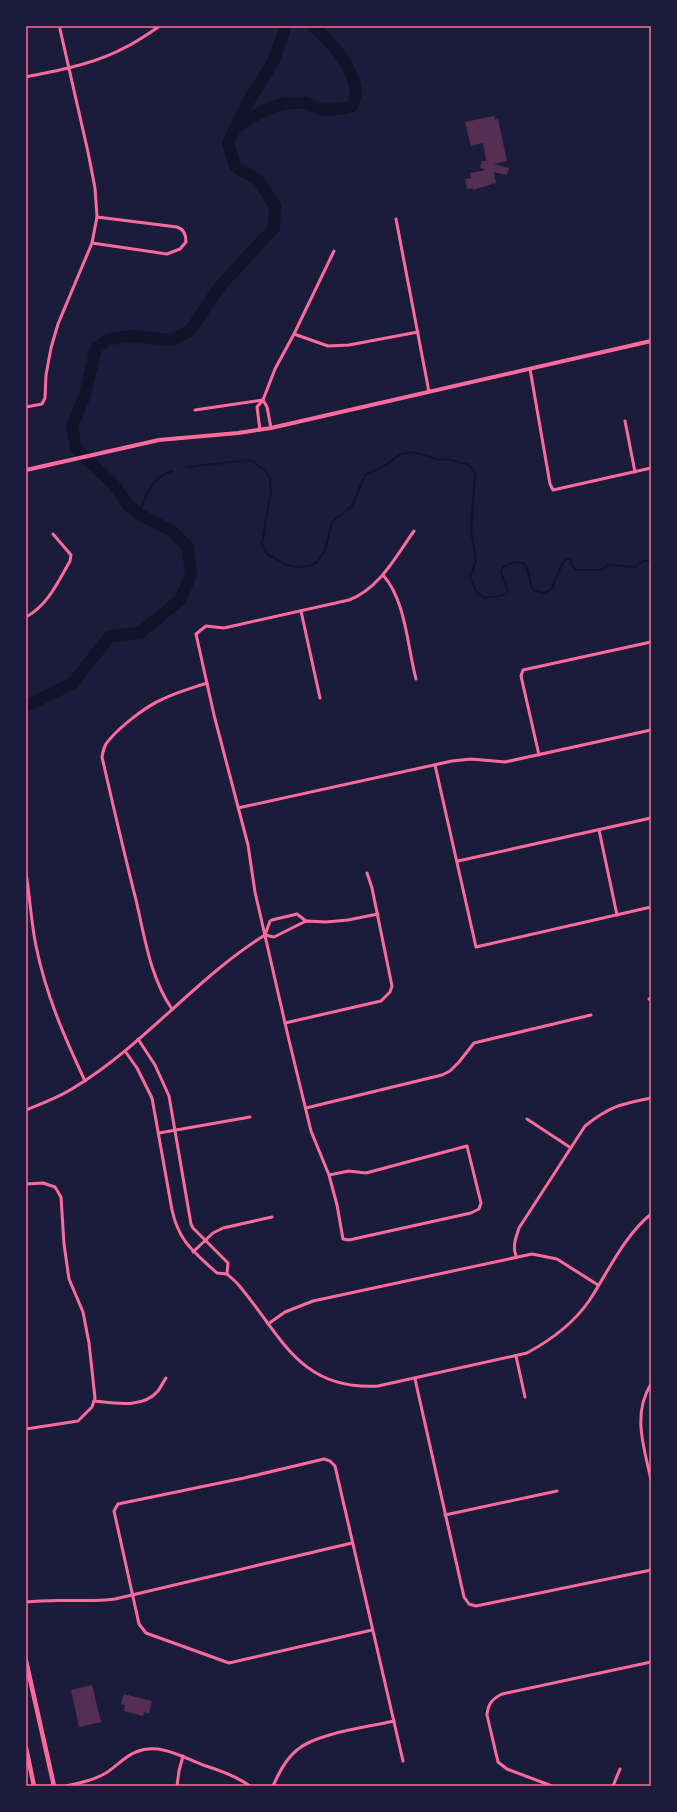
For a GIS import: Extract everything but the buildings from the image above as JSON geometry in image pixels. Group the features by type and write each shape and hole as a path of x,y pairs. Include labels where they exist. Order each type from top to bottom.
{"main road":[{"path":"26,470 159,440 238,433 271,428 651,341"},
{"path":"26,1661 54,1786"},
{"path":"26,1748 34,1786"}],"street":[{"path":"26,77 69,68 126,48 160,26"},
{"path":"26,407 42,404 45,398 46,375 55,336 92,242 97,217 95,188 60,30"},
{"path":"92,242 152,253 167,254 180,249 186,242 184,232 181,228 97,217"},
{"path":"396,219 429,392"},
{"path":"260,430 257,407 263,400 275,368 294,334 334,251"},
{"path":"294,334 328,346 349,345 418,332"},
{"path":"530,369 550,484 553,490 651,468"},
{"path":"195,410 263,400"},
{"path":"263,400 267,407 271,428"},
{"path":"625,421 635,472"},
{"path":"329,1175 349,1171 366,1173 467,1146 481,1203 479,1209 471,1213 349,1240 343,1239 338,1205 329,1175 311,1131 255,892 248,845 196,634 206,626 224,628 350,600 360,596 383,575 414,531"},
{"path":"26,617 36,612 50,597 70,561 71,555 53,534"},
{"path":"383,575 390,584 399,602 416,679"},
{"path":"301,611 320,698"},
{"path":"539,755 522,676 523,670 543,664 651,642"},
{"path":"172,1009 163,996 153,971 102,757 103,749 108,740 146,709 162,699 207,683"},
{"path":"238,808 436,765 471,759 505,762 651,730"},
{"path":"436,765 476,947 651,907"},
{"path":"458,861 651,818"},
{"path":"599,830 617,914"},
{"path":"26,873 36,945 48,996 61,1031 85,1080"},
{"path":"285,1023 381,1002 387,997 392,986 378,914 367,873"},
{"path":"26,1110 68,1092 125,1050 237,954 265,935 270,921 296,914 306,921"},
{"path":"265,935 274,937 306,921 326,922 348,920 378,914"},
{"path":"306,1108 442,1075 450,1071 474,1043 590,1015"},
{"path":"138,1039 156,1065 164,1082 170,1101 191,1224 228,1263 228,1274 240,1287 293,1356 307,1368 334,1382 365,1387 378,1386 516,1356 527,1353 548,1342 573,1320 588,1302 627,1241 644,1220 651,1214"},
{"path":"125,1050 137,1068 150,1093 159,1133 176,1227 184,1241 217,1274 228,1274"},
{"path":"516,1256 514,1243 519,1228 586,1126 601,1113 617,1105 651,1098"},
{"path":"159,1133 250,1117"},
{"path":"527,1119 571,1148"},
{"path":"26,1184 43,1183 55,1187 61,1197 64,1244 69,1280 84,1312 90,1343 95,1398 92,1407 78,1421 26,1429"},
{"path":"194,1252 212,1233 222,1228 272,1217"},
{"path":"268,1324 285,1312 313,1301 516,1256 539,1254 558,1259 598,1285"},
{"path":"516,1356 525,1397"},
{"path":"94,1401 125,1404 144,1402 157,1392 166,1378"},
{"path":"415,1379 464,1597 469,1604 476,1606 651,1570"},
{"path":"651,1384 642,1403 640,1415 643,1443 651,1480"},
{"path":"372,1630 229,1663 146,1633 139,1624 114,1511 118,1504 244,1478 324,1459 330,1461 335,1466 403,1761"},
{"path":"445,1515 557,1491"},
{"path":"26,1602 42,1600 98,1601 133,1596 352,1543"},
{"path":"552,1786 507,1769 498,1762 487,1715 488,1708 494,1698 502,1694 651,1662"},
{"path":"273,1786 283,1766 297,1750 315,1739 394,1721"},
{"path":"66,1786 89,1780 104,1774 138,1751 153,1749 169,1751 183,1756 238,1778 250,1786"},
{"path":"177,1786 183,1756"},
{"path":"613,1786 620,1769"}],"waterway":[{"path":"26,706 73,683 109,637 141,632 181,599 191,574 188,547 172,531 139,514 128,505 114,485 76,448 72,426 85,395 96,348 109,339 135,336 171,340 190,331 220,286 274,228 275,206 259,181 235,166 228,143 247,104 273,62 286,26"},
{"path":"235,128 268,109 286,104 306,103 324,110 351,107 355,97 355,86 346,63 338,52 313,26"},
{"path":"186,467 250,460 266,471 270,479 271,491 262,543 266,553 284,564 296,567 309,566 317,562 325,550 332,522 352,506 365,475 386,465 401,454 413,452 439,460 447,459 469,465 475,473 471,530 476,561 470,577 475,590 483,598 501,596 506,593 508,590 501,572 503,567 511,563 519,562 525,564 533,590 542,593 551,590 562,564 566,559 571,559 572,566 577,570 601,570 608,565 635,567 643,561 651,561"},
{"path":"139,514 150,488 159,478 172,471"}]}
